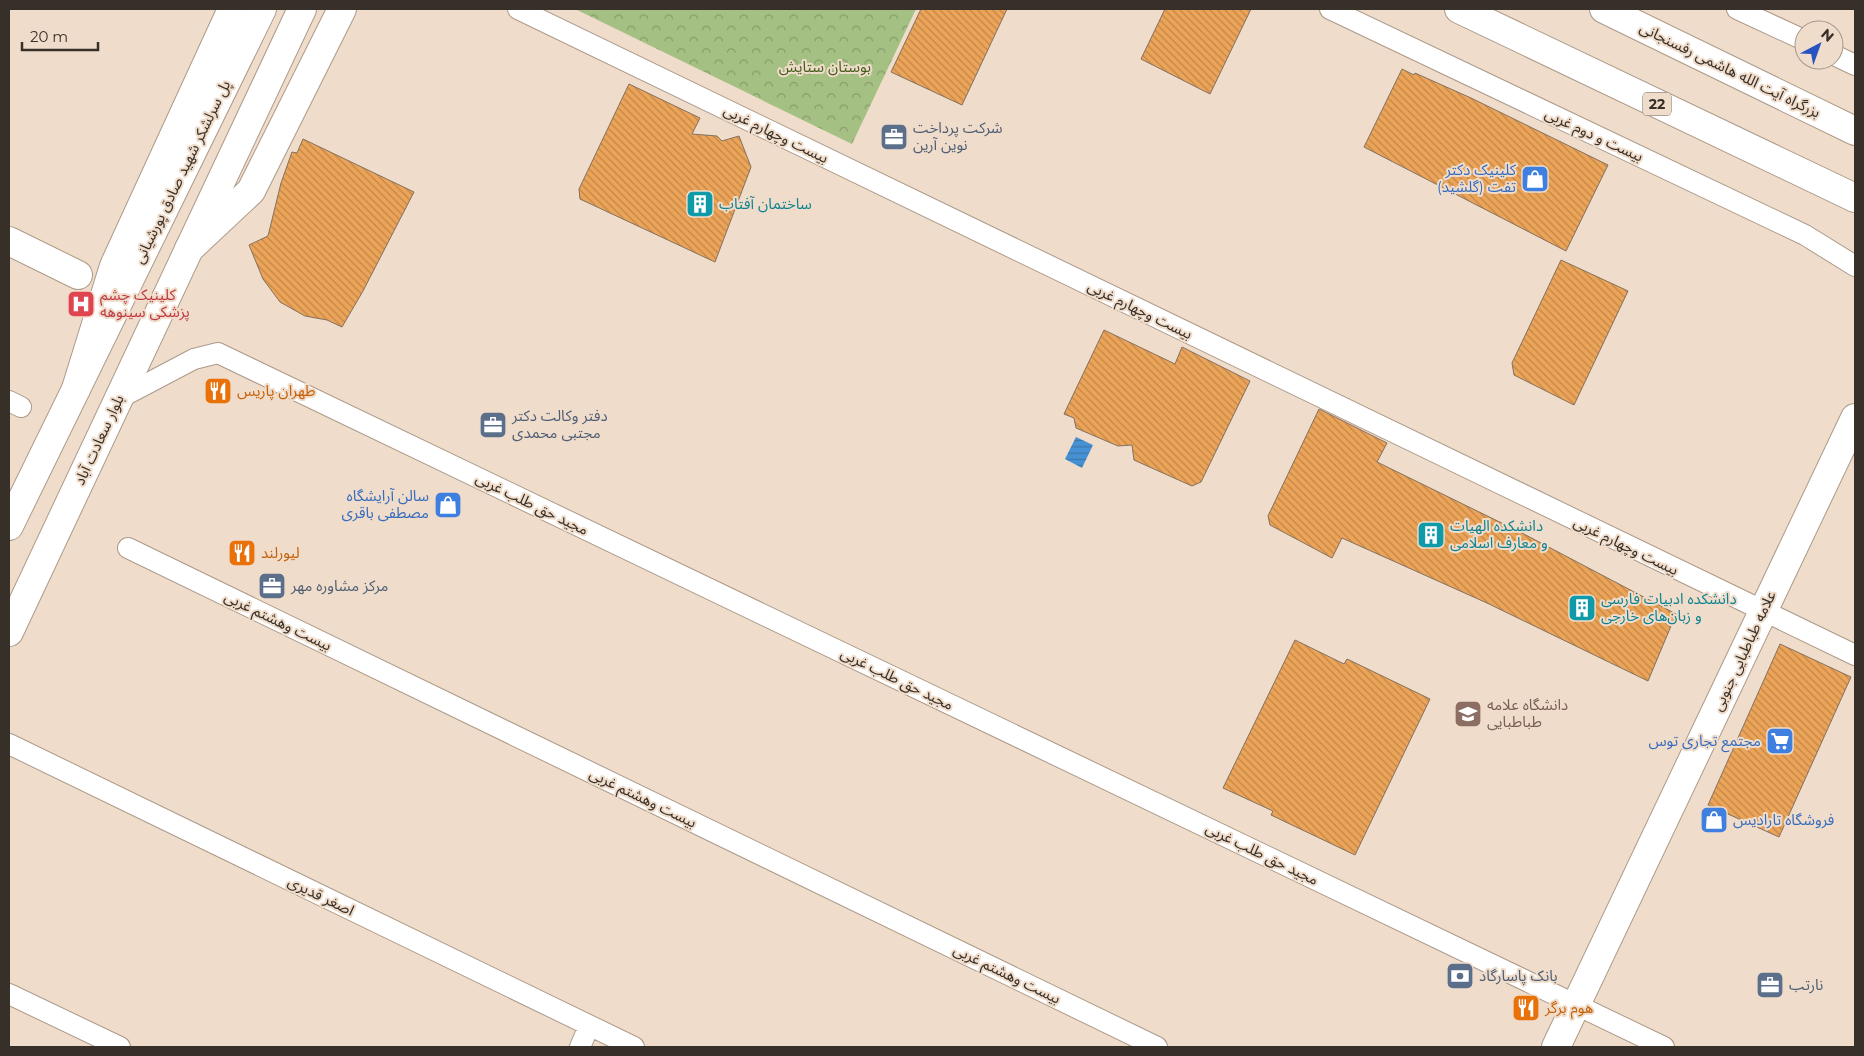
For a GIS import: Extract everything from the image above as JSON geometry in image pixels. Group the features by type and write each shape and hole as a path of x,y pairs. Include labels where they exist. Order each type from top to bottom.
{"main road":[{"path":"9,526 76,389 114,266 232,9"},
{"name":"پل سرلشکر شهید صادق پورشیانی","path":"76,389 262,9"},
{"path":"189,249 302,9"},
{"path":"189,249 251,191 342,9"},
{"name":"22","path":"1459,9 1855,198"},
{"name":"بزرگراه آیت الله هاشمی رفسنجانی","path":"1604,9 1855,131"},
{"path":"9,241 78,275"},
{"name":"بلوار سعادت آباد","path":"9,632 189,249"},
{"name":"علامه طباطبایی جنوبی","path":"1556,1047 1855,418"}],"street":[{"name":"بیست وچهارم غربی","path":"518,9 1855,655"},
{"name":"بیست و دوم غربی","path":"1330,9 1805,235 1855,266"},
{"path":"1737,9 1794,35"},
{"name":"مجید حق طلب غربی","path":"118,399 194,359 218,353 1664,1047"},
{"name":"بیست وهشتم غربی","path":"128,548 1157,1047"},
{"name":"اصغر قدیری","path":"9,744 634,1047"},
{"path":"9,994 120,1047"},
{"path":"580,1047 590,1026"}],"green space":[{"name":"بوستان ستایش","path":"575,9 916,9 852,144"}],"water":[{"path":"1076,437 1093,445 1082,468 1065,459"}],"building":[{"path":"921,9 1007,9 962,105 891,72"},
{"path":"1165,9 1251,9 1210,94 1141,59"},
{"path":"1402,69 1471,98 1608,165 1566,251 1364,147"},
{"path":"629,84 700,118 692,134 717,136 722,141 739,136 751,167 715,262 580,199 579,189"},
{"path":"303,139 414,192 363,291 342,327 327,320 305,316 280,302 263,279 249,245 268,236 281,183 292,152 297,153"},
{"path":"1561,260 1628,291 1574,405 1514,375 1512,363"},
{"path":"1104,330 1175,364 1182,347 1250,381 1201,482 1192,486 1134,460 1132,445 1118,446 1076,428 1074,418 1064,414"},
{"path":"1319,409 1387,443 1377,462 1520,532 1676,614 1648,681 1487,603 1342,538 1332,558 1270,525 1268,516"},
{"path":"1295,640 1344,664 1347,659 1430,699 1355,855 1271,815 1273,811 1223,788"},
{"name":"مجتمع تجاری توس","path":"1780,644 1851,677 1779,837 1708,805"}],"place":[{"name":"شرکت پرداخت نوین آرین","path":"894,137"},
{"name":"کلینیک دکتر تفت (گلشید)","path":"1535,179"},
{"name":"ساختمان آفتاب","path":"700,204"},
{"name":"کلینیک چشم پزشکی سینوهه","path":"81,304"},
{"name":"طهران پاریس","path":"218,391"},
{"name":"دفتر وکالت دکتر مجتبی محمدی","path":"493,425"},
{"name":"سالن آرایشگاه مصطفی باقری","path":"448,505"},
{"name":"دانشکده الهیات و معارف اسلامی","path":"1431,535"},
{"name":"لیورلند","path":"242,553"},
{"name":"مرکز مشاوره مهر","path":"272,586"},
{"name":"دانشکده ادبیات فارسی و زبان‌های خارجی","path":"1582,608"},
{"name":"دانشگاه علامه طباطبایی","path":"1468,714"},
{"name":"مجتمع تجاری توس","path":"1780,741"},
{"name":"فروشگاه تارادیس","path":"1714,820"},
{"name":"بانک پاسارگاد","path":"1460,976"},
{"name":"نارتب","path":"1770,985"},
{"name":"هوم برگر","path":"1526,1008"}]}
